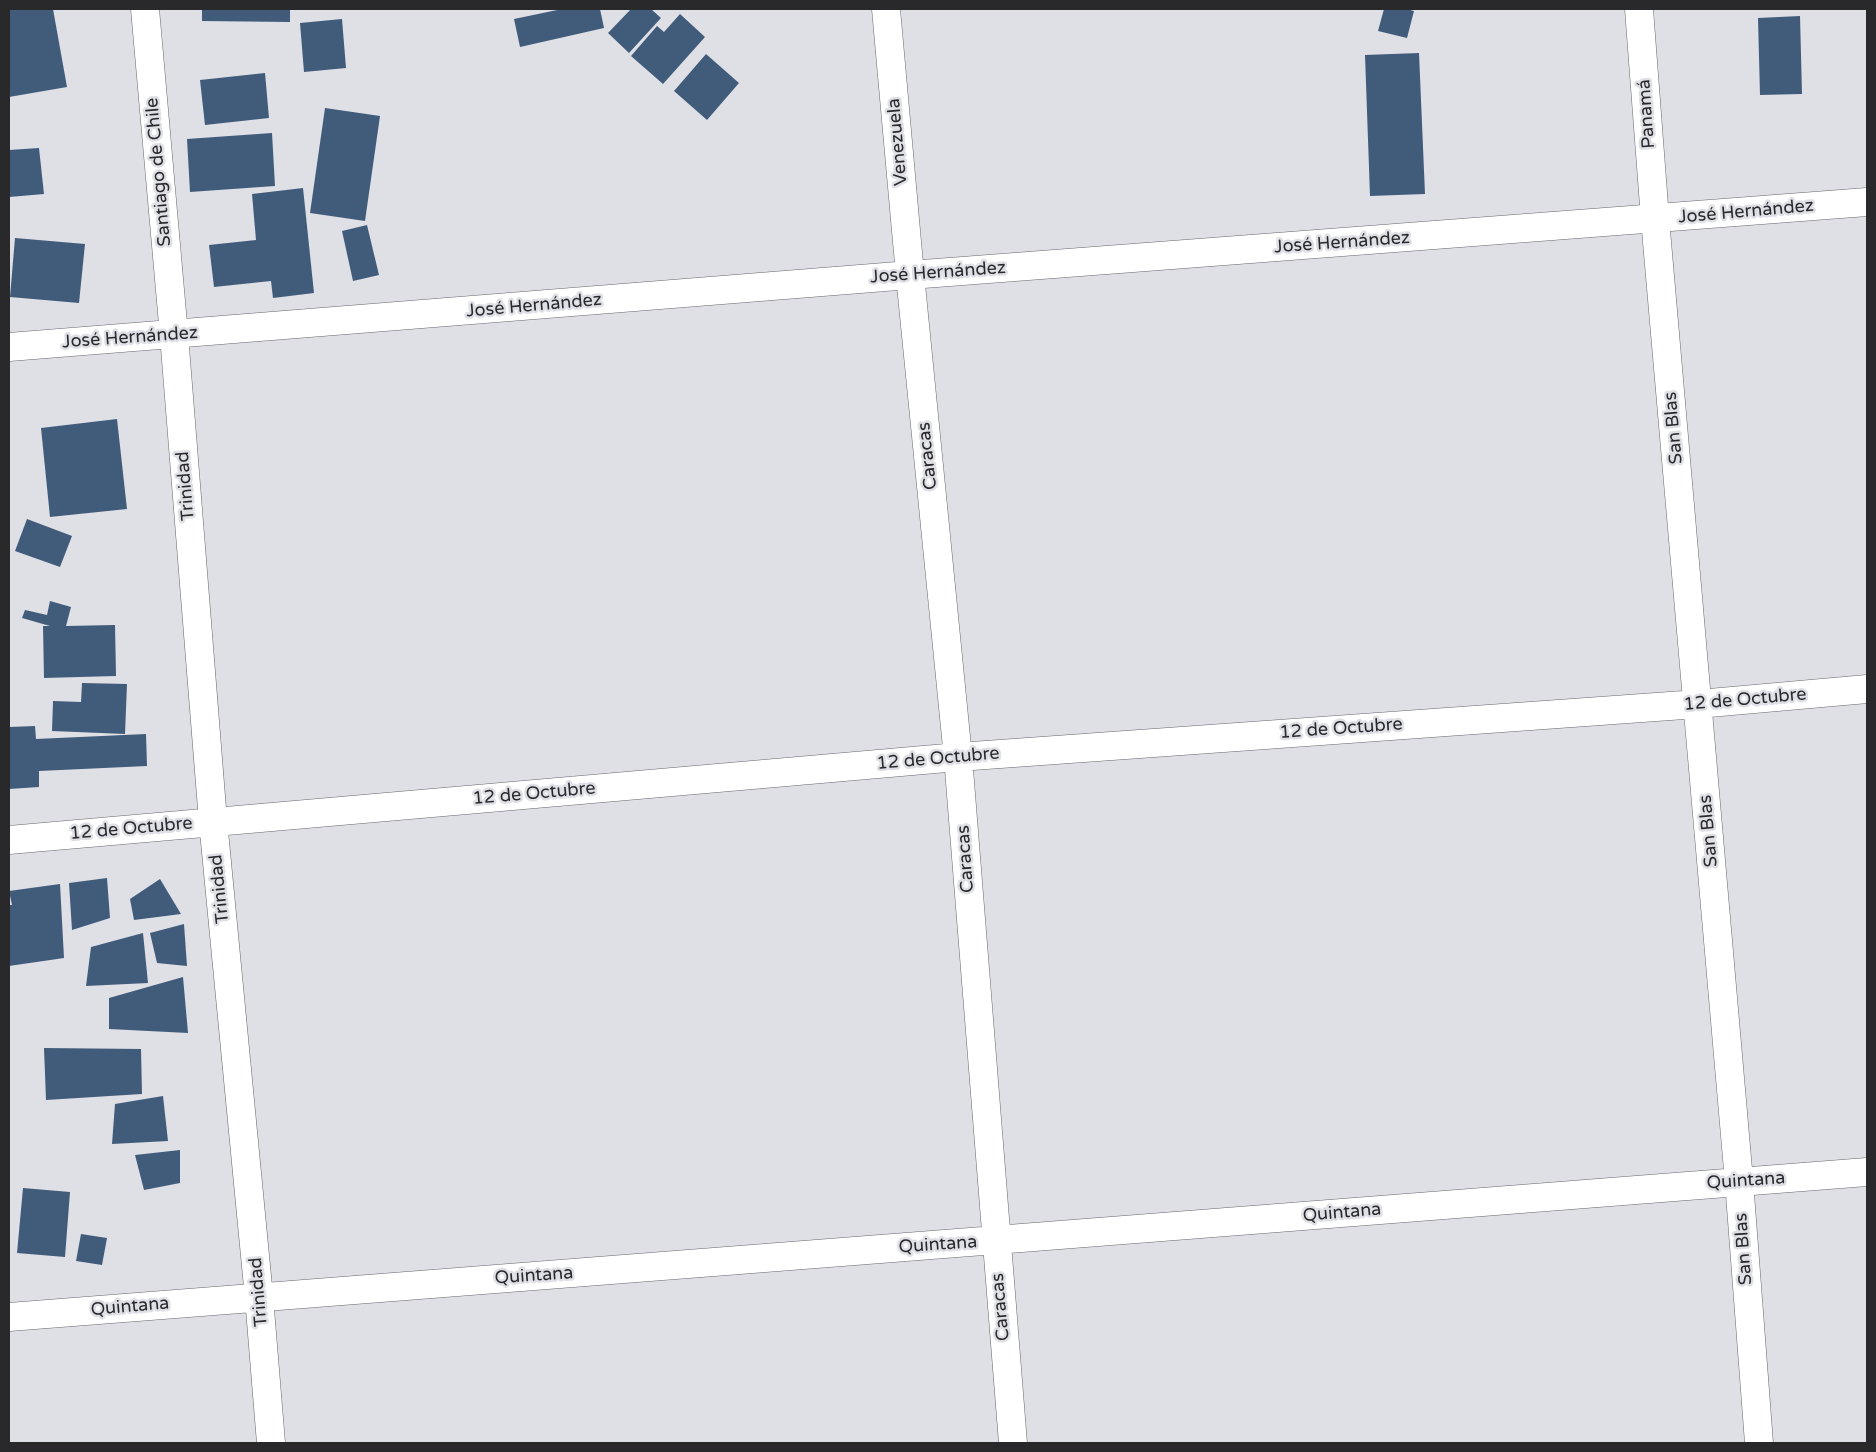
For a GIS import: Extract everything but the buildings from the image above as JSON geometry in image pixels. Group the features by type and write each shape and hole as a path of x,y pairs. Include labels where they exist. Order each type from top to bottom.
{"street":[{"name":"Santiago de Chile","path":"145,9 174,335"},
{"name":"Venezuela","path":"886,9 910,275"},
{"name":"Panamá","path":"1639,9 1656,219"},
{"name":"José Hernández","path":"9,347 910,275 1867,202"},
{"name":"San Blas","path":"1656,219 1739,1182 1759,1443"},
{"name":"Caracas","path":"910,275 958,757 1013,1443"},
{"name":"Trinidad","path":"174,335 213,821 260,1297 271,1443"},
{"name":"12 de Octubre","path":"9,840 958,757 1698,704 1867,689"},
{"name":"Quintana","path":"9,1318 1867,1172"}]}
